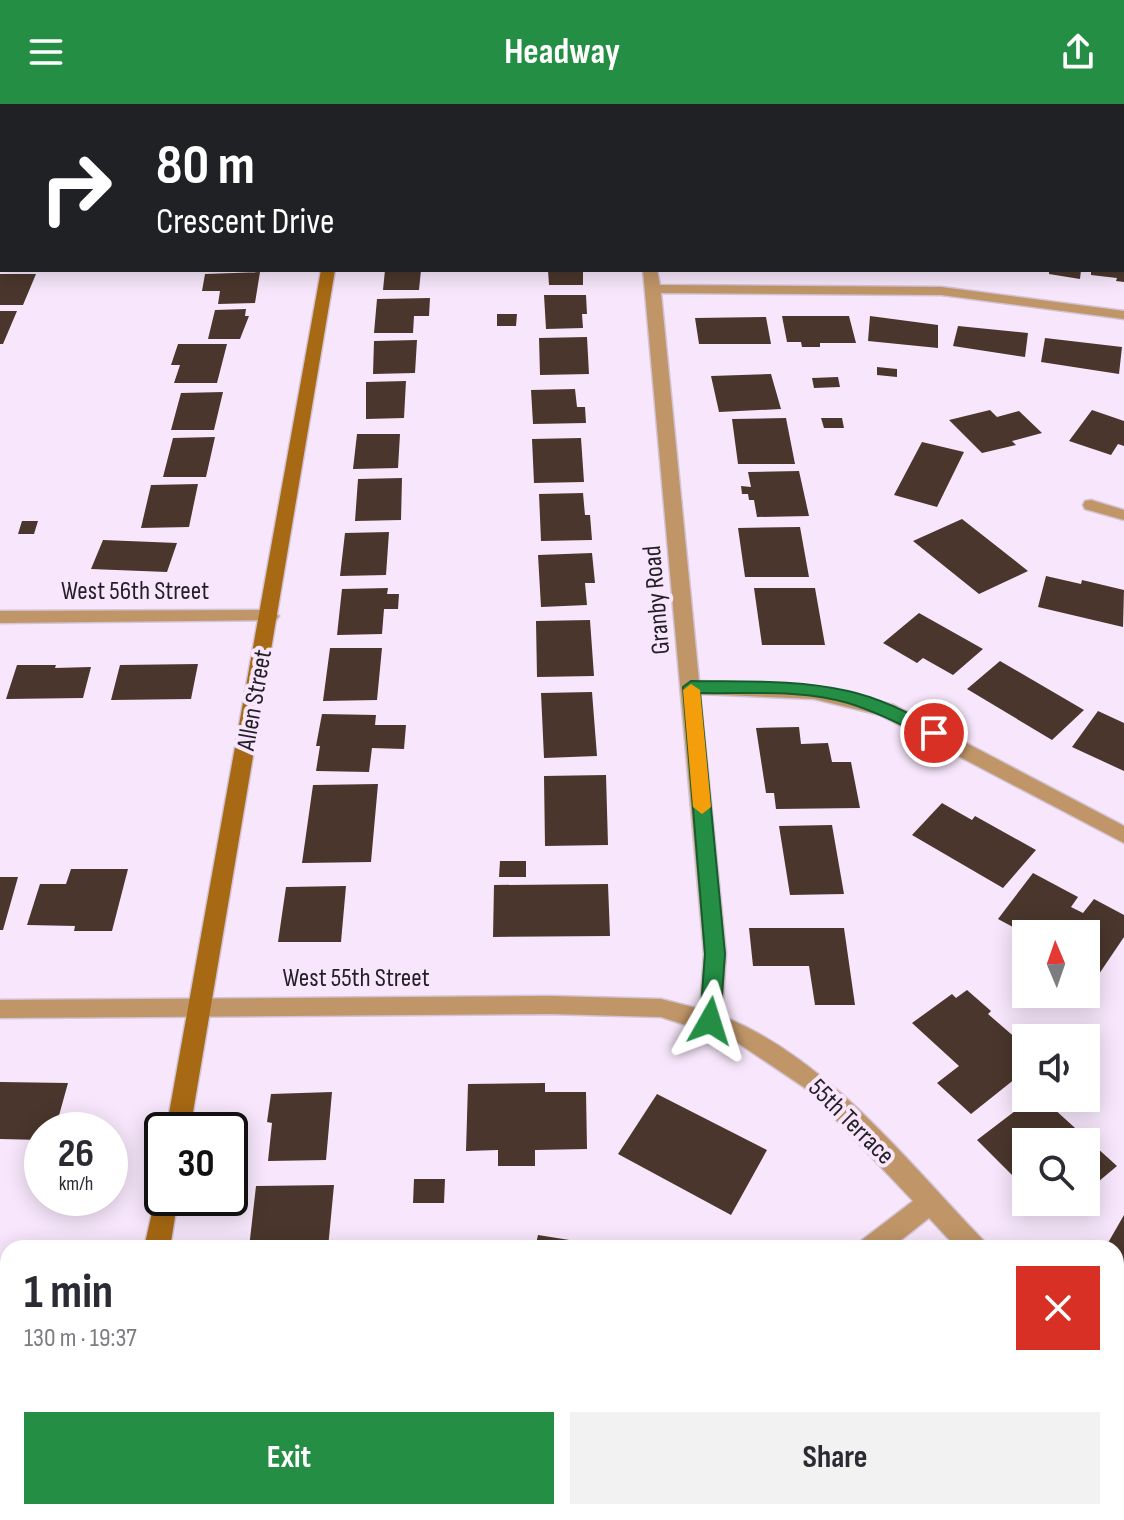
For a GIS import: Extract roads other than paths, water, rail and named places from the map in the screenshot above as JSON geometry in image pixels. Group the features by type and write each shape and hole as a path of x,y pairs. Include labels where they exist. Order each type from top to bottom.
{"street":[{"name":"Allen Street","path":"181,1112 328,272"},
{"path":"652,279 925,290 1124,315"},
{"name":"Granby Road","path":"652,279 715,954 710,1021"},
{"path":"1091,505 1124,515"},
{"name":"West 56th Street","path":"0,617 270,616"},
{"path":"691,687 791,688 846,696 887,710 1124,835"},
{"name":"West 55th Street","path":"0,1009 550,1005 661,1008 710,1021"},
{"name":"55th Terrace","path":"710,1021 743,1034 816,1083 966,1240"},
{"path":"881,1240 929,1203"},
{"path":"158,1240 163,1216"}]}
